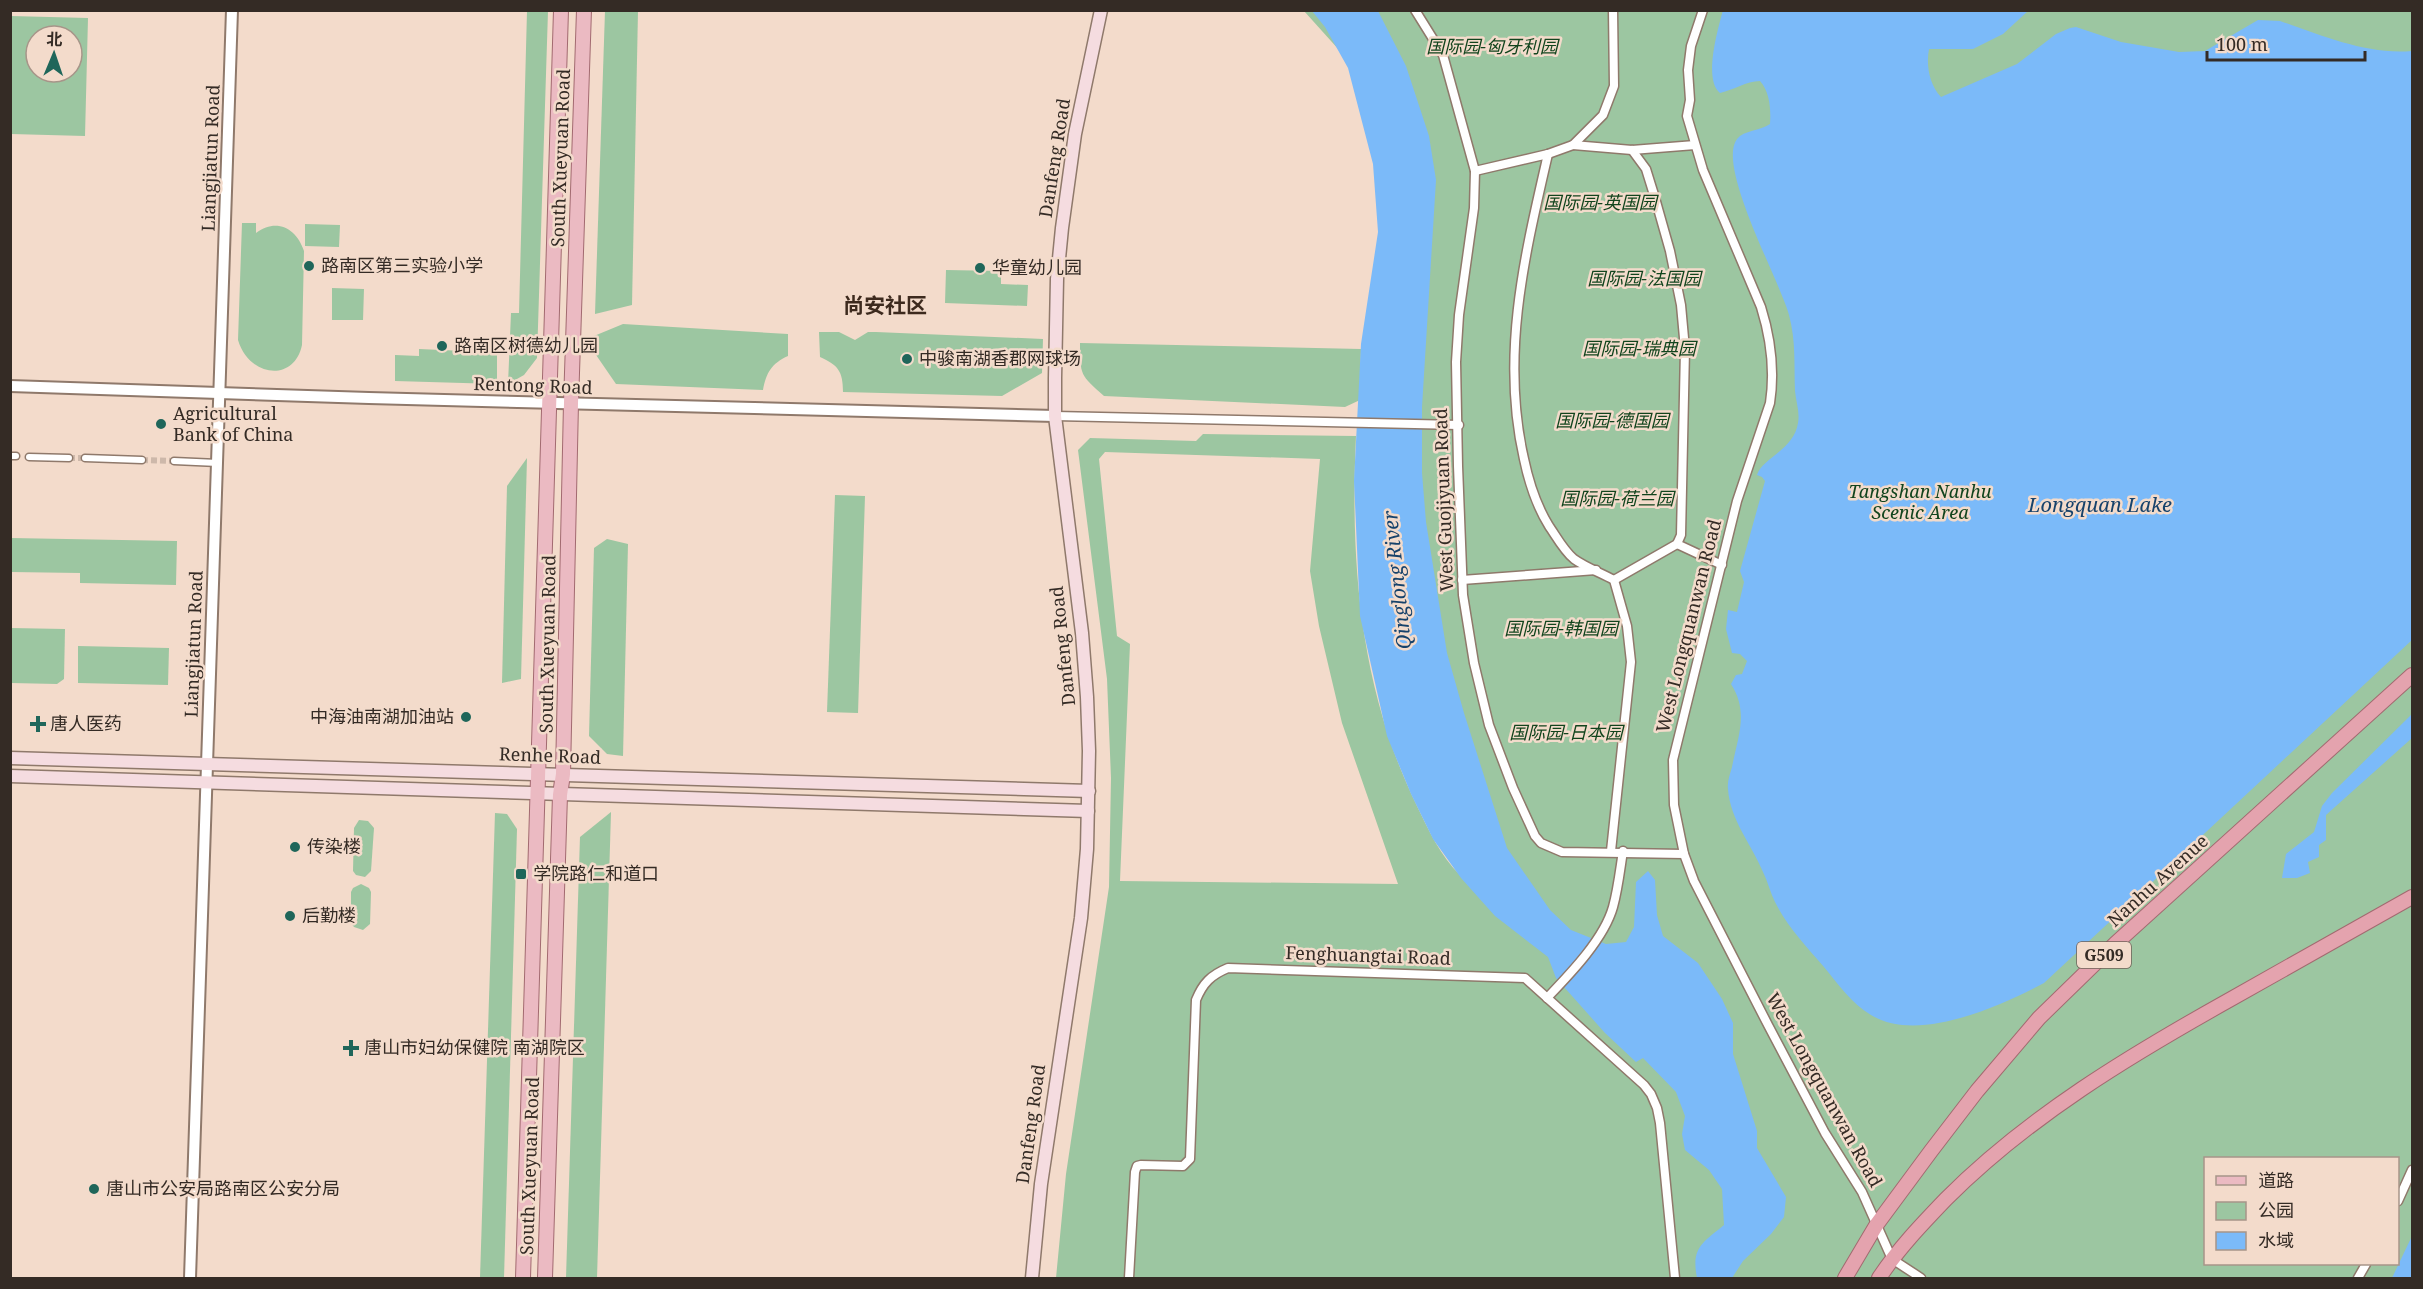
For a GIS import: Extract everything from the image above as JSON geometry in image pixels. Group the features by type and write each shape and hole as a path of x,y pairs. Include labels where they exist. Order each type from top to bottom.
{"highway":[{"name":"Nanhu Avenue","path":"1845,1278 1876,1224 1977,1091 2039,1018 2115,944 2412,675"},
{"path":"1879,1278 1892,1258 1926,1220 2002,1147 2066,1099 2145,1047 2412,897"}],"main road":[{"name":"South Xueyuan Road","path":"523,1278 561,10"},
{"name":"South Xueyuan Road","path":"545,1278 560,795 563,774 571,403 584,10"},
{"name":"Danfeng Road","path":"1032,1278 1043,1164 1086,881 1089,751 1083,649 1055,416 1058,279 1062,228 1075,134 1101,10"},
{"name":"Renhe Road","path":"10,758 1089,791"},
{"path":"10,776 1088,811"}],"street":[{"name":"Liangjiatun Road","path":"190,1278 232,10"},
{"name":"West Guojiyuan Road","path":"1415,10 1443,55 1475,171 1474,208 1459,315 1456,362 1462,580 1474,663 1489,725 1513,788 1535,836 1541,843 1562,852 1623,851 1683,854"},
{"path":"1573,145 1603,115 1614,86 1613,10"},
{"name":"West Longquanwan Road","path":"1703,10 1691,46 1688,69 1690,100 1687,116 1695,145 1761,308 1768,330 1773,369 1770,404 1737,501 1673,760 1674,805 1683,854 1694,881 1825,1133 1862,1192 1892,1258"},
{"path":"1475,171 1548,154 1573,145 1632,150 1695,145"},
{"path":"1614,580 1677,544 1681,535 1684,349 1681,305 1656,198 1646,169 1632,150"},
{"path":"1548,154 1523,261 1515,332 1515,404 1519,438 1531,488 1540,511 1573,558 1614,580 1627,626 1631,662 1611,851"},
{"name":"Rentong Road","path":"10,386 1055,416"},
{"path":"1055,416 1459,425"},
{"path":"29,457 69,458"},
{"path":"85,458 142,460"},
{"path":"174,461 218,463"},
{"path":"1677,544 1722,565"},
{"path":"1462,580 1596,570"},
{"path":"1547,998 1599,937 1613,907 1623,851"},
{"name":"Fenghuangtai Road","path":"1130,1278 1137,1167 1184,1166 1190,1159 1196,1000 1202,987 1212,975 1228,968 1525,978 1631,1072 1651,1094 1658,1108 1660,1123 1675,1278"},
{"path":"2399,1197 2412,1170"},
{"path":"1892,1258 1921,1278"}],"green space":[{"path":"527,11 548,11 537,358 524,375 508,384 511,313 519,313"},
{"path":"605,11 638,11 632,305 595,314"},
{"name":"Tangshan Nanhu Scenic Area","path":"1304,11 2412,11 2412,1278 1056,1278 1066,1174 1109,887 1111,778 1107,679 1078,450 1090,438 1196,441 1203,434 1356,436 1355,531 1358,578 1371,671 1398,762 1417,806 1441,851 1460,875 1392,221 1358,71","holes":["1105,452 1320,459 1310,571 1319,626 1342,723 1398,884 1120,881 1130,644 1117,636 1099,459"]},
{"path":"11,16 88,18 85,136 11,134"},
{"path":"242,223 256,223 256,233 271,226 285,228 291,231 301,243 304,251 302,345 297,357 281,370 271,371 252,362 238,340"},
{"path":"305,224 340,225 339,247 305,246"},
{"path":"946,270 1001,271 1001,284 1028,285 1027,306 945,303"},
{"path":"332,288 364,289 363,320 332,320"},
{"path":"623,324 788,334 788,356 771,369 763,390 616,384 594,352 594,336"},
{"path":"819,332 839,332 855,340 868,332 1043,339 1042,373 1002,396 843,392 842,379 838,370 820,357"},
{"path":"1080,343 1361,349 1360,400 1345,407 1104,396 1083,374 1080,362"},
{"path":"419,349 464,351 464,354 477,355 478,351 494,351 494,355 497,355 497,384 395,381 395,355 419,356"},
{"path":"527,458 521,679 502,683 507,486"},
{"path":"835,495 865,496 858,713 827,712"},
{"path":"11,538 177,541 176,585 80,583 80,573 11,572"},
{"path":"607,539 628,544 623,756 607,754 589,736 594,548"},
{"path":"11,628 65,629 64,679 57,684 11,683"},
{"path":"78,646 169,648 168,685 78,683"},
{"path":"611,812 597,1278 566,1278 580,837"},
{"path":"495,813 507,814 517,829 504,1278 480,1278"},
{"path":"359,820 368,821 374,828 371,871 365,877 356,875 353,871 354,828"},
{"path":"361,884 369,888 371,892 370,924 363,930 354,927 351,923 351,892 353,888"}],"water":[{"name":"Longquan Lake","path":"1723,10 2028,11 2003,34 1973,49 1929,49 1929,74 1941,97 2017,64 2056,34 2076,27 2121,42 2179,52 2205,51 2258,20 2280,21 2362,47 2412,51 2412,640 2044,983 2005,1002 1959,1019 1935,1024 1890,1023 1871,1015 1851,999 1797,936 1780,911 1737,822 1730,800 1728,784 1741,724 1740,704 1731,684 1736,675 1742,674 1747,661 1740,654 1732,653 1726,629 1728,610 1737,612 1744,582 1740,571 1765,481 1757,475 1760,469 1791,440 1799,415 1795,391 1794,344 1789,315 1742,198 1735,173 1733,153 1740,136 1770,124 1769,101 1760,81 1750,82 1720,93 1715,86 1713,54"},
{"name":"Qinglong River","path":"1312,11 1378,11 1406,66 1429,136 1436,180 1422,407 1422,473 1426,522 1447,653 1507,848 1550,910 1571,930 1606,944 1626,942 1634,927 1636,882 1648,871 1655,880 1657,915 1663,936 1698,963 1722,999 1733,1023 1733,1054 1757,1131 1757,1148 1786,1197 1784,1217 1771,1234 1743,1261 1732,1278 1697,1278 1696,1260 1700,1247 1724,1225 1722,1189 1709,1170 1685,1150 1682,1134 1685,1116 1676,1092 1643,1058 1636,1062 1605,1033 1556,978 1548,957 1495,916 1461,878 1433,839 1387,736 1360,616 1354,481 1361,344 1378,232 1373,164 1348,68 1325,27"},
{"path":"2412,714 2412,738 2326,815 2326,840 2319,845 2319,857 2308,862 2310,873 2297,878 2282,878 2286,854 2314,832 2322,806 2332,793"},
{"path":"2412,1236 2412,1278 2392,1278"}],"tunnel":[{"path":"69,458 85,458"},
{"path":"142,460 174,461"}],"place":[{"name":"路南区第三实验小学","path":"309,266"},
{"name":"华童幼儿园","path":"980,268"},
{"name":"路南区树德幼儿园","path":"442,346"},
{"name":"中骏南湖香郡网球场","path":"907,359"},
{"name":"Agricultural Bank of China","path":"161,424"},
{"name":"中海油南湖加油站","path":"466,717"},
{"name":"唐人医药","path":"38,724"},
{"name":"传染楼","path":"295,847"},
{"name":"学院路仁和道口","path":"521,874"},
{"name":"后勤楼","path":"290,916"},
{"name":"唐山市妇幼保健院 南湖院区","path":"351,1048"},
{"name":"唐山市公安局路南区公安分局","path":"94,1189"}],"district":[{"name":"尚安社区","path":"885,306"}],"park label":[{"name":"国际园-匈牙利园","path":"1492,47"},
{"name":"国际园-英国园","path":"1600,203"},
{"name":"国际园-法国园","path":"1644,279"},
{"name":"国际园-瑞典园","path":"1639,349"},
{"name":"国际园-德国园","path":"1612,421"},
{"name":"国际园-荷兰园","path":"1617,499"},
{"name":"国际园-韩国园","path":"1561,629"},
{"name":"国际园-日本园","path":"1566,733"}]}
